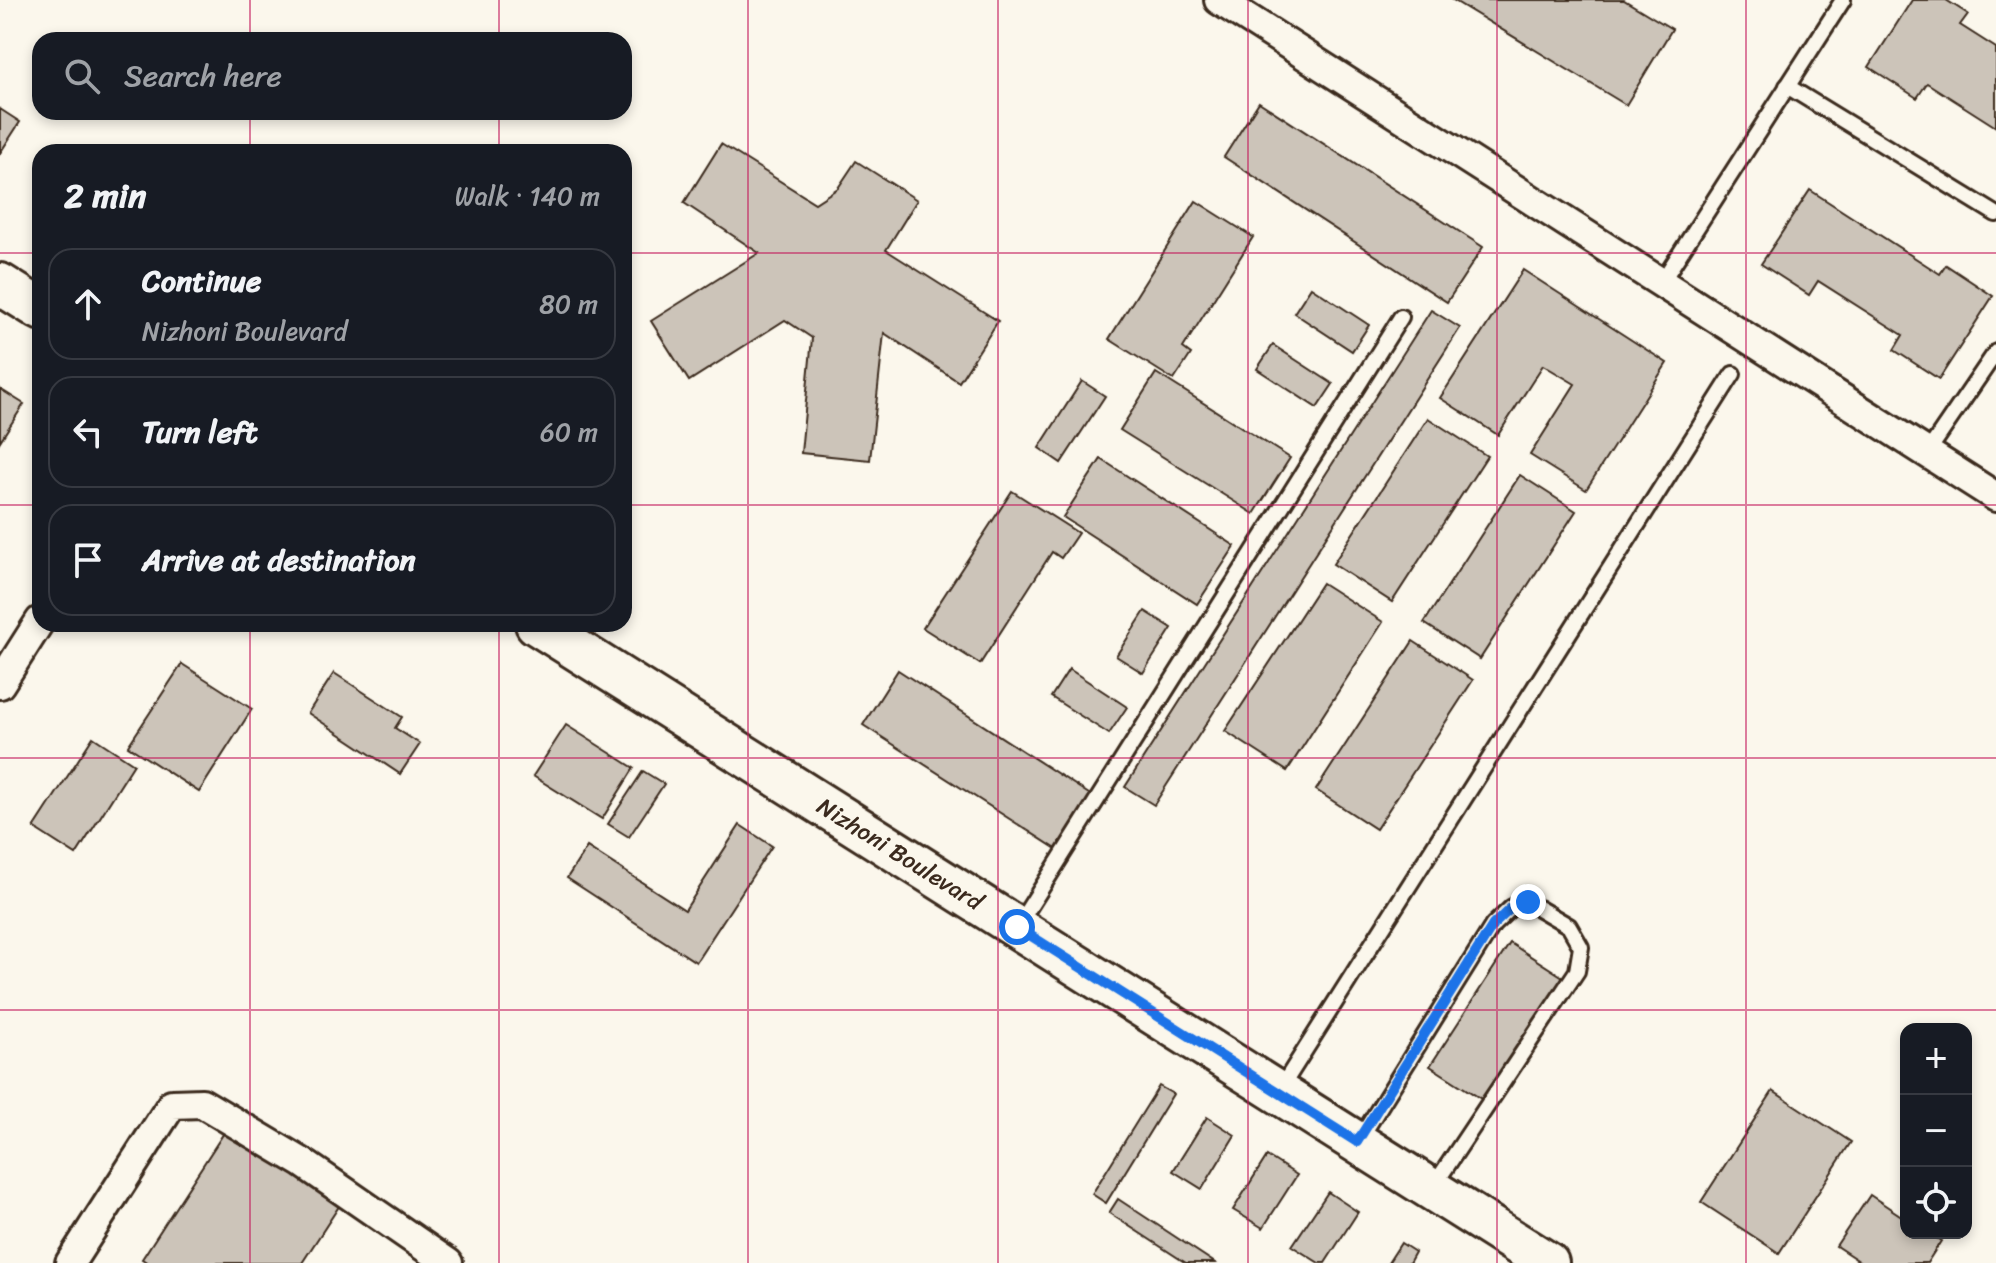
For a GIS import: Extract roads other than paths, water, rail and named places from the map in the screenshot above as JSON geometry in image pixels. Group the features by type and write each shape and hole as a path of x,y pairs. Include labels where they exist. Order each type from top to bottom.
{"main road":[{"path":"0,284 32,304"},
{"name":"Nizhoni Boulevard","path":"549,632 1548,1263"}],"street":[{"path":"1219,0 1996,497"},
{"path":"0,684 33,632"},
{"path":"70,1263 172,1104 202,1103 303,1163 448,1263"}],"lane":[{"path":"1661,283 1843,0"},
{"path":"1787,86 1996,214"},
{"path":"1017,927 1401,317"},
{"path":"1927,453 1996,352"},
{"path":"1279,1091 1733,374"},
{"path":"1357,1142 1493,925 1512,907 1528,902 1569,926 1581,947 1577,971 1432,1189"}]}
